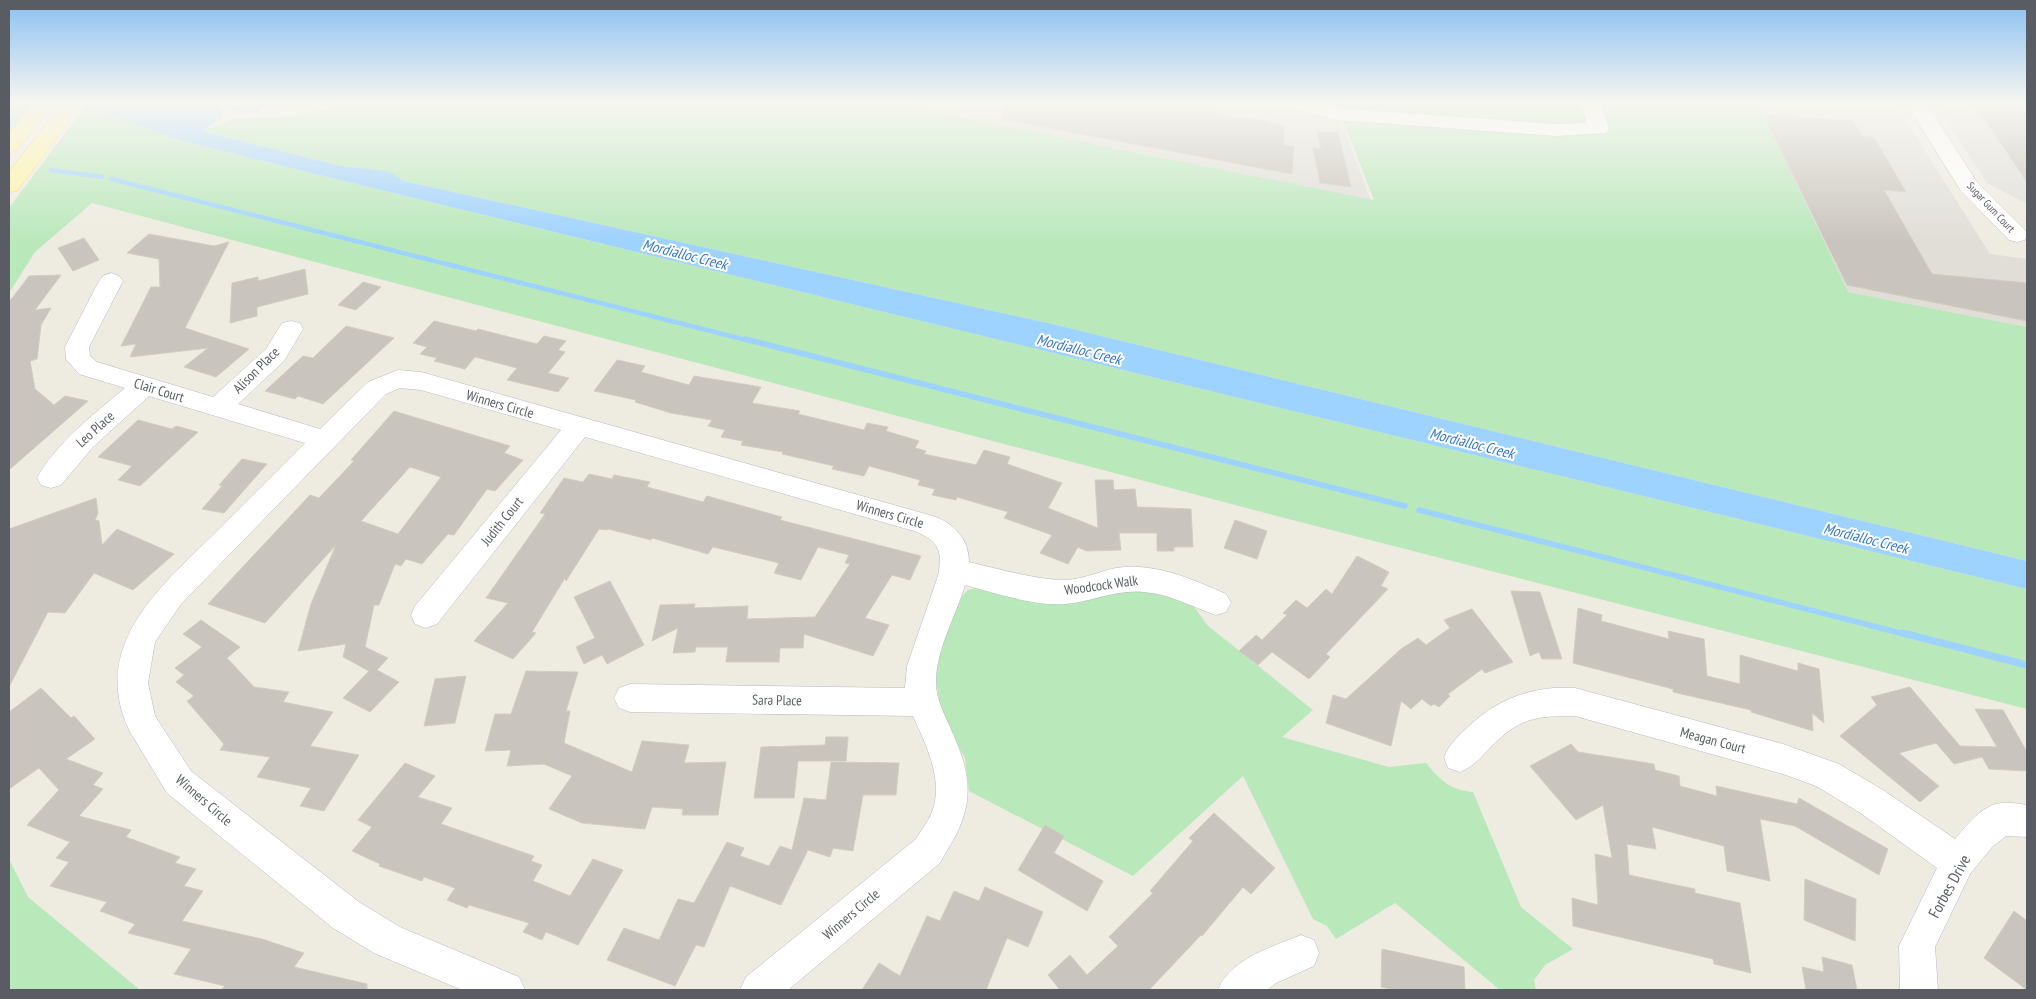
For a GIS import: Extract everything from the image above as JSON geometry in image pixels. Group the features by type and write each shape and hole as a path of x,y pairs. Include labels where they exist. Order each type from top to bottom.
{"main road":[{"path":"9,186 37,150"}],"street":[{"name":"Sugar Gum Court","path":"1946,150 1969,186 2017,235"},
{"name":"Clair Court","path":"111,281 77,347 78,359 88,368 326,440"},
{"name":"Alison Place","path":"217,408 275,355 291,328"},
{"name":"Winners Circle","path":"506,990 387,940 346,915 179,782 140,720 132,683 141,638 171,595 377,388 398,379 421,381 933,526 947,536 955,551 953,570 944,602 925,652 920,681 924,702 950,766 953,789 945,821 928,851 759,990"},
{"name":"Leo Place","path":"51,478 66,456 87,434 146,385"},
{"name":"Judith Court","path":"426,616 579,426"},
{"name":"Woodcock Walk","path":"953,570 1035,588 1063,592 1118,580 1146,579 1183,588 1216,603"},
{"name":"Sara Place","path":"630,698 924,702"},
{"name":"Meagan Court","path":"1460,757 1487,728 1518,707 1548,701 1575,702 1783,759 1827,775 1871,801 1958,862"},
{"name":"Forbes Drive","path":"1919,990 1917,946 1958,862 1980,835 2002,819 2027,821"},
{"path":"1237,990 1263,970 1301,952"}],"shaded area":[{"path":"1105,150 1352,150 1373,207"},
{"path":"1780,150 1924,150 1990,254 2027,259 2027,327 1848,292"},
{"path":"1965,150 2027,150 2027,204 1987,183"}],"green space":[{"path":"53,150 218,150 2027,589 2027,709 1273,515 92,203 35,252 9,293 9,208"},
{"path":"276,150 1121,150 1374,200 1354,150 1780,150 1848,292 2027,327 2027,561 1048,323 403,181 387,171 341,166"},
{"path":"979,587 1152,589 1193,605 1207,625 1313,710 1282,737 1389,767 1426,763 1452,787 1473,792 1521,907 1573,949 1545,965 1534,980 1536,990 1500,990 1395,903 1336,939 1327,926 1313,919 1243,776 1133,876 969,791 965,758 946,724 940,704 936,681 937,658 959,599 968,590"},
{"path":"9,859 28,897 140,990 9,990"}],"water":[{"name":"Mordialloc Creek","path":"218,150 276,150 341,166 388,171 403,181 1048,323 2027,561 2027,589"}],"building":[{"path":"1163,150 1294,150 1292,174"},
{"path":"1313,150 1342,150 1351,187 1320,183"},
{"path":"1780,150 1881,150 1906,192 1884,190 1932,274 2027,283 2027,321 1847,285"},
{"path":"2005,150 2027,150 2027,182"},
{"path":"149,234 214,246 229,242 185,328 249,349 216,377 184,367 208,348 130,357 136,344 121,346 151,287 160,287 159,259 127,253"},
{"path":"84,238 99,260 73,271 58,248"},
{"path":"305,269 308,294 257,307 257,316 230,323 232,283 258,277 258,281"},
{"path":"61,275 35,310 51,308 41,325 37,359 30,361 35,389 54,405 65,396 88,401 9,470 9,302 29,276"},
{"path":"363,282 381,287 356,310 338,305"},
{"path":"434,321 476,331 478,329 537,344 544,336 566,341 558,350 565,352 548,373 569,378 558,392 507,380 517,368 475,357 465,369 434,361 437,358 420,354 427,347 413,343"},
{"path":"346,326 394,338 323,404 298,396 295,399 265,391 303,356 313,358"},
{"path":"617,360 645,366 641,372 689,385 694,376 761,387 752,403 800,411 798,414 864,430 867,423 888,427 886,431 919,441 915,448 926,451 924,454 976,465 984,450 1010,457 1007,464 1062,483 1048,508 1098,528 1095,480 1113,480 1114,490 1135,489 1137,507 1191,509 1193,547 1174,547 1174,551 1157,551 1157,533 1119,533 1121,550 1086,551 1078,547 1068,564 1040,553 1052,535 1004,518 1008,512 957,497 956,500 932,495 935,489 918,485 920,480 869,466 864,476 832,469 834,466 782,454 783,452 741,445 743,441 721,437 725,430 708,426 712,420 671,413 635,402 636,400 594,391"},
{"path":"394,411 510,446 504,453 523,460 495,491 487,489 454,535 448,534 422,564 406,559 401,566 395,564 379,605 374,605 365,647 388,658 377,670 399,682 370,712 343,698 369,671 343,657 346,644 298,651 311,604 336,545 265,623 208,604 310,495 319,498 354,461 351,460","holes":["410,467 441,477 398,534 361,521"]},
{"path":"138,420 172,429 176,426 198,432 140,486 118,480 132,466 98,457"},
{"path":"242,459 267,464 224,513 202,509 222,486 219,485"},
{"path":"589,474 612,479 614,475 650,482 647,487 703,502 707,496 782,517 780,520 921,556 910,580 892,575 865,618 889,625 873,656 804,634 803,648 780,648 779,662 726,662 728,647 696,647 695,652 673,653 678,628 652,641 660,605 695,604 694,608 748,606 747,619 815,617 850,564 845,563 849,555 818,547 801,580 774,573 779,563 713,547 708,554 652,538 651,540 608,529 599,529 566,581 565,578 532,632 536,633 513,659 474,641 508,603 486,598 545,514 540,513 564,478 583,482"},
{"path":"96,498 98,513 95,520 99,521 102,545 117,529 174,554 133,590 94,573 65,613 48,612 9,687 9,529"},
{"path":"1235,520 1267,531 1257,559 1224,548"},
{"path":"1357,556 1389,572 1381,586 1388,589 1326,654 1330,657 1309,679 1272,652 1258,665 1239,651 1256,635 1262,640 1287,615 1283,613 1296,600 1307,608 1326,589 1332,594"},
{"path":"610,581 644,645 607,664 602,655 584,664 576,647 595,638 574,597"},
{"path":"1511,591 1540,592 1562,659 1542,659 1539,652 1530,656"},
{"path":"1578,608 1602,615 1601,621 1669,639 1668,631 1704,639 1707,676 1740,684 1740,655 1798,671 1798,663 1819,669 1824,723 1812,713 1813,731 1751,712 1751,710 1673,692 1673,689 1573,663"},
{"path":"1472,609 1513,662 1485,673 1482,669 1448,694 1450,696 1439,707 1434,704 1431,706 1422,699 1411,709 1401,701 1391,746 1326,723 1333,695 1346,699 1401,649 1418,638 1426,645 1450,628 1444,620"},
{"path":"201,620 240,647 227,658 254,687 289,692 283,702 333,712 310,746 359,755 324,811 300,806 311,788 257,777 270,757 220,750 224,744 187,701 194,696 176,682 184,675 175,668 202,647 183,634"},
{"path":"526,671 578,672 566,711 570,711 564,743 632,772 642,741 689,745 684,763 726,762 718,815 682,815 683,809 652,807 645,829 582,823 549,809 572,776 544,764 507,766 511,750 485,751 495,714 511,714"},
{"path":"466,676 455,723 424,726 435,679"},
{"path":"1910,687 1960,746 1997,747 1975,709 2003,710 2027,752 2027,771 1989,769 1982,757 1954,764 1936,743 1899,753 1939,786 1920,802 1840,736 1877,705 1871,697"},
{"path":"41,688 71,718 74,716 95,739 66,759 103,773 93,785 103,789 79,816 131,830 126,837 180,857 175,863 196,869 184,886 203,891 182,921 262,939 304,953 294,967 367,984 367,990 221,990 225,986 174,974 191,949 128,933 135,924 100,911 107,902 50,886 69,862 56,858 70,842 27,825 59,790 39,768 9,789 9,712"},
{"path":"826,737 848,737 846,761 798,761 794,798 754,798 761,747 825,745"},
{"path":"1571,744 1578,752 1654,764 1655,770 1679,776 1680,786 1717,796 1716,786 1797,804 1799,798 1888,849 1879,875 1795,826 1760,819 1770,881 1727,871 1724,846 1652,827 1656,849 1627,844 1629,875 1695,889 1695,893 1740,903 1751,973 1714,964 1713,959 1573,926 1572,898 1598,905 1595,854 1612,858 1603,805 1576,820 1530,766"},
{"path":"831,762 899,763 896,795 863,795 853,851 833,848 830,857 808,850 781,905 730,886 704,947 696,945 675,986 607,960 624,928 659,940 678,899 694,903 727,842 744,848 740,856 769,866 780,846 792,850 804,798 826,800"},
{"path":"405,763 435,776 418,797 452,808 441,824 534,856 531,861 542,865 533,881 570,896 593,859 623,870 578,945 546,932 542,940 523,932 529,923 469,905 467,908 447,900 455,888 424,877 422,881 379,866 380,864 352,851 372,827 358,820"},
{"path":"1214,813 1275,868 1251,894 1243,887 1202,936 1149,990 1060,990 1048,975 1070,955 1087,975 1118,946 1109,937 1153,893 1150,891 1193,841 1189,838"},
{"path":"1045,825 1064,836 1054,853 1103,881 1087,911 1018,870"},
{"path":"1805,879 1856,899 1855,941 1804,920"},
{"path":"985,887 1043,912 1028,947 1007,938 986,990 862,990 879,963 900,976 927,916 940,921 954,891 979,901"},
{"path":"2014,911 2027,921 2027,990 1984,958"},
{"path":"1382,949 1464,967 1465,990 1397,990 1381,987"},
{"path":"1822,957 1852,965 1857,990 1806,990 1802,967 1824,972"}],"waterway":[{"path":"51,170 102,177"},
{"path":"111,179 750,341"},
{"path":"745,339 1405,506"},
{"path":"1419,510 1908,635"},
{"path":"1903,633 2027,665"}]}
